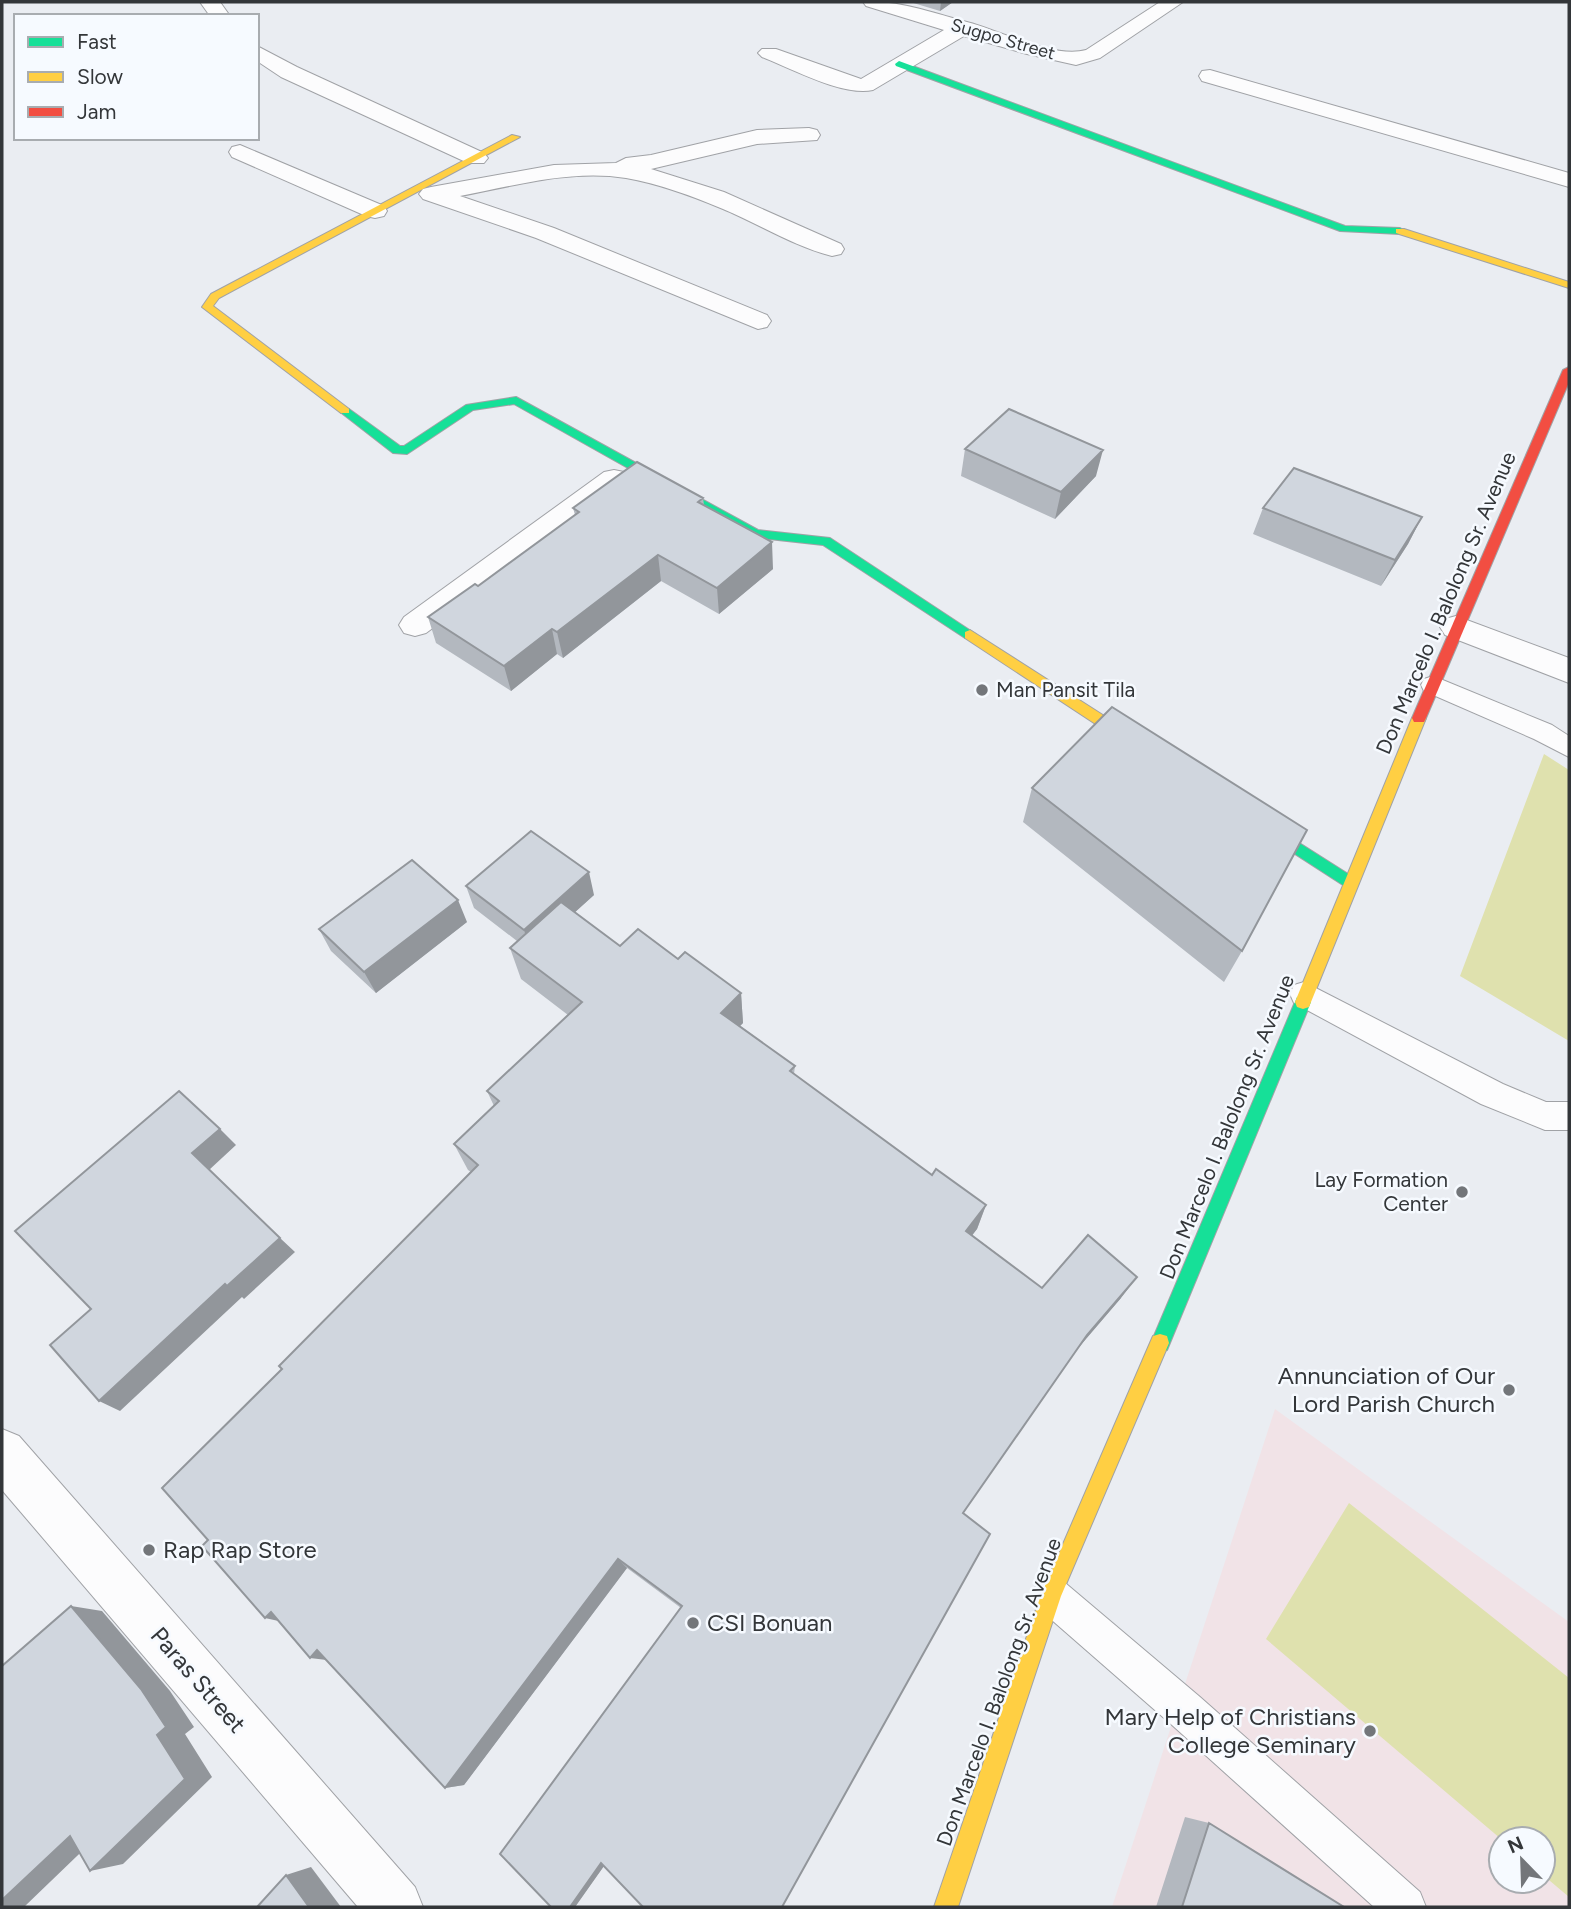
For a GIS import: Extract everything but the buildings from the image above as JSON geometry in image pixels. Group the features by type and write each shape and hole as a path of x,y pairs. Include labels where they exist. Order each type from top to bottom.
{"street":[{"name":"Sugpo Street","path":"873,2 938,21 960,18 1059,56 1076,59 1093,54 1174,2"},
{"path":"769,53 855,85 865,85 899,64 960,18"},
{"path":"259,53 289,72 476,159"},
{"path":"899,64 1345,229 1401,230 1569,285"},
{"path":"1210,76 1569,180"},
{"path":"425,192 551,203 597,169 652,162 757,137 809,135"},
{"path":"514,137 425,192 375,211 215,296 207,307 397,450 407,450 470,407 516,400 755,534 826,541 1153,754"},
{"path":"240,152 375,211"},
{"path":"597,169 655,176 832,248"},
{"path":"425,192 551,203 758,321"},
{"name":"Don Marcelo I. Balolong Sr. Avenue","path":"946,1907 1051,1595 1233,1174 1304,994 1457,627 1569,370"},
{"path":"415,625 633,466"},
{"path":"1457,627 1569,671"},
{"path":"1234,807 1351,883"},
{"name":"Paras Street","path":"2,1453 395,1907"}],"lane":[{"path":"1433,685 1543,732 1569,748"},
{"path":"1304,994 1492,1094 1545,1116 1569,1116"},
{"path":"1051,1595 1186,1711 1405,1907"}],"shaded area":[{"name":"Mary Help of Christians College Seminary","path":"1275,1409 1569,1622 1569,1907 1112,1907"}],"green space":[{"path":"1544,754 1569,770 1569,1041 1460,976"},
{"path":"1349,1503 1569,1678 1569,1897 1557,1887 1557,1825 1487,1827 1266,1639"}],"traffic: fast":[{"path":"899,64 1344,229 1400,231"},
{"path":"345,411 397,450 407,450 470,407 516,400 755,534 826,541 970,635"},
{"path":"1252,819 1351,883"},
{"path":"1160,1343 1303,1002"}],"traffic: slow":[{"path":"345,411 207,307 215,296 515,137"},
{"path":"1400,231 1569,285"},
{"path":"970,635 1143,748"},
{"path":"1303,1002 1419,718"},
{"path":"946,1907 1051,1595 1160,1343"}],"traffic: jam":[{"path":"1419,718 1569,370"}],"place":[{"name":"Man Pansit Tila","path":"982,690"},
{"name":"Lay Formation Center","path":"1462,1192"},
{"name":"Annunciation of Our Lord Parish Church","path":"1509,1390"},
{"name":"Rap Rap Store","path":"149,1550"},
{"name":"CSI Bonuan","path":"693,1623"},
{"name":"Mary Help of Christians College Seminary","path":"1370,1731"}]}
